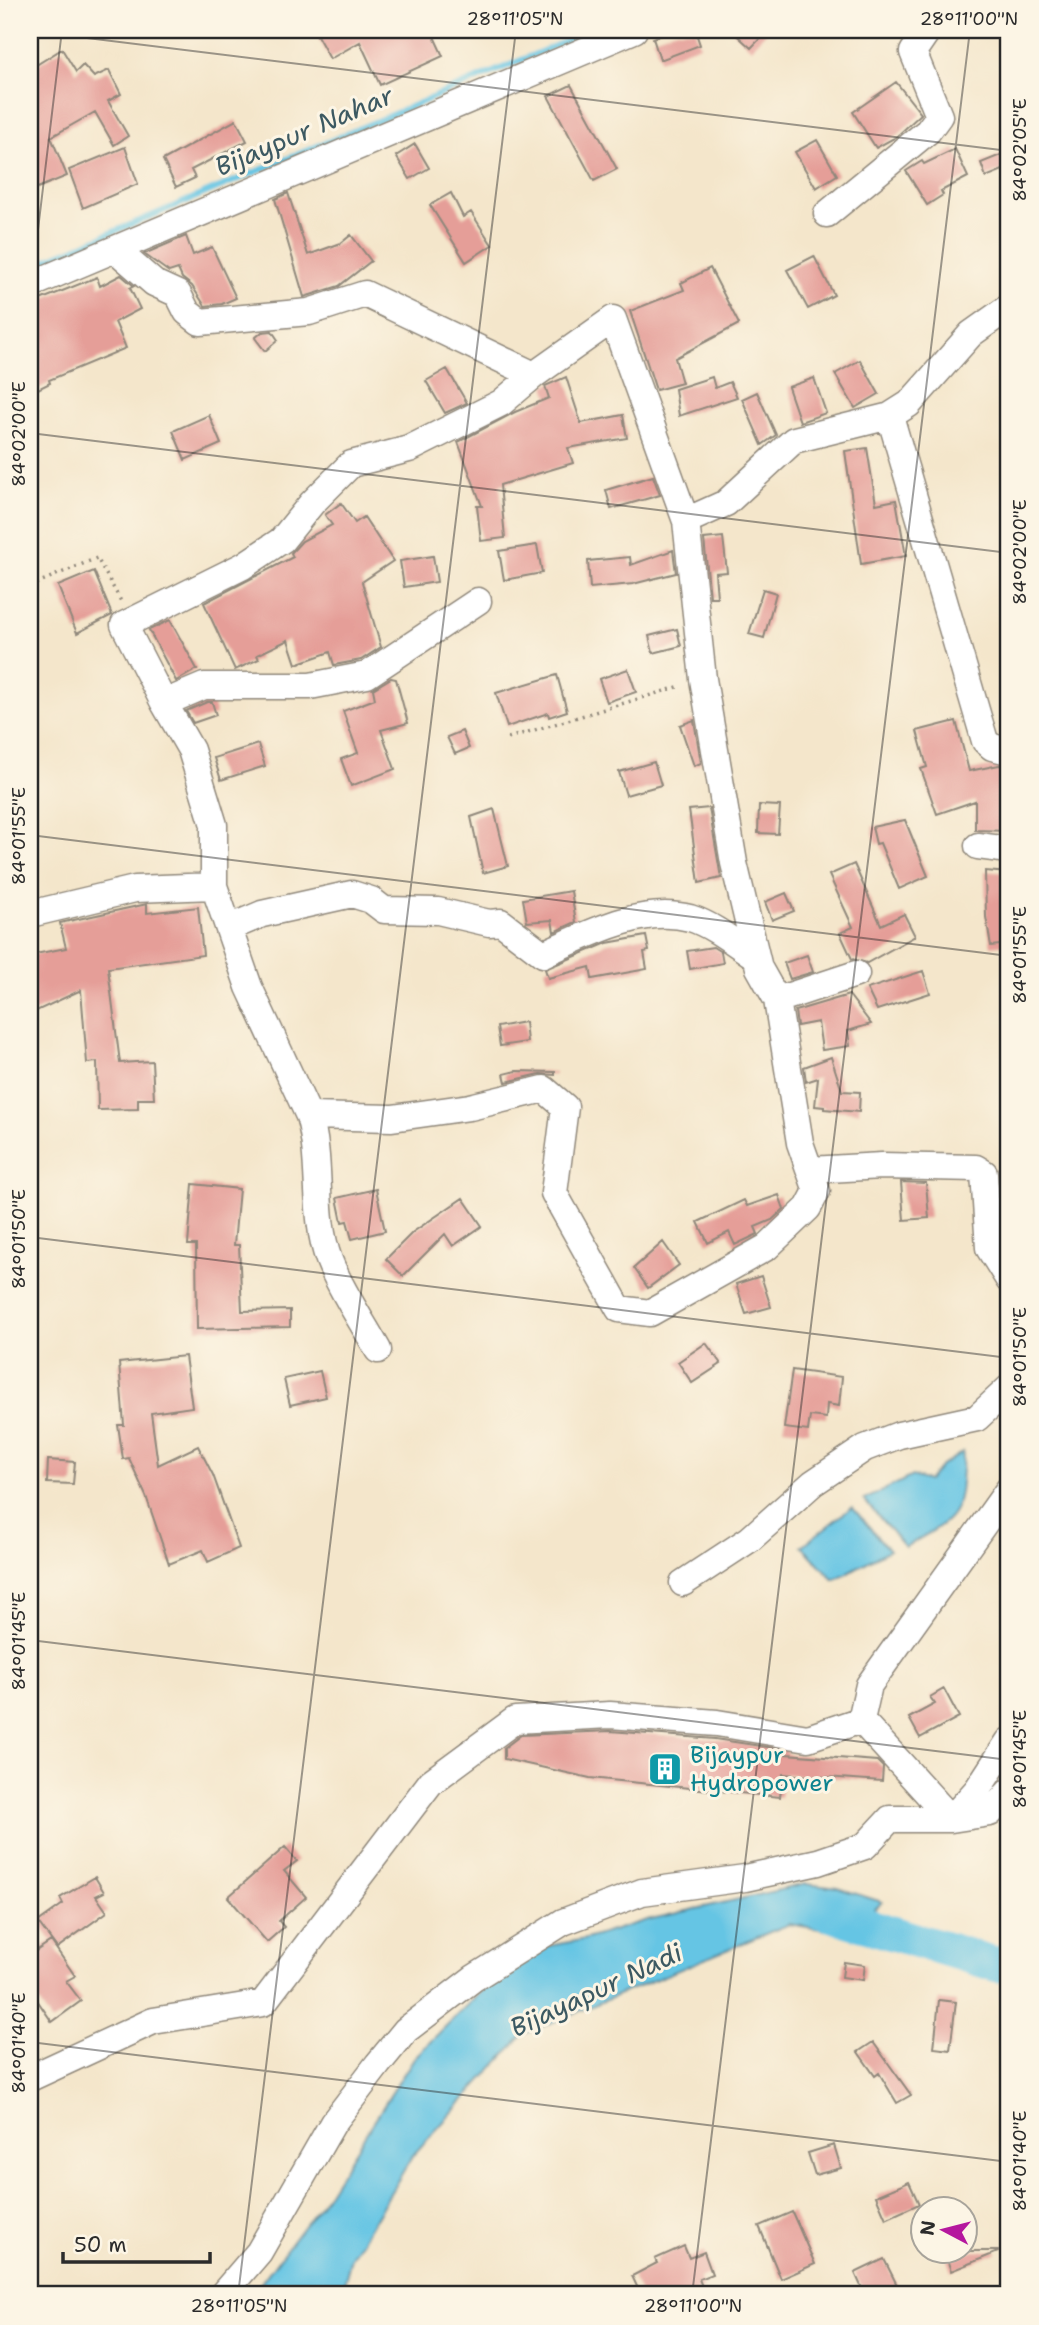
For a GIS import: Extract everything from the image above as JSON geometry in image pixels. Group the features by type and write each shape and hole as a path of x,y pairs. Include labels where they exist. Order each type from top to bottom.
{"street":[{"path":"30,285 116,250 586,40 634,30"},
{"path":"827,214 928,131 939,116 913,52 928,30"},
{"path":"116,250 154,283 178,294 187,312 200,322 309,312 365,294 534,375"},
{"path":"686,521 726,503 794,440 890,416 909,404 971,334 1009,307"},
{"path":"309,1116 391,1118 470,1107 544,1089 565,1107 554,1193 619,1309 650,1313 767,1247 808,1208 817,1191 800,1143 777,1000 756,957 734,863 703,679 686,521 613,319 534,375 501,403 409,449 351,464 312,503 282,540 243,566 124,625 191,750 214,824 214,886 250,987 309,1116 317,1141 320,1213 329,1259 378,1350"},
{"path":"890,416 985,741 992,747 1009,751"},
{"path":"164,704 204,686 310,686 367,675 478,601"},
{"path":"978,846 1009,850"},
{"path":"30,914 135,889 214,886"},
{"path":"229,928 262,914 352,894 371,900 384,910 438,911 489,923 501,922 543,954 610,925 667,915 691,918 756,957"},
{"path":"777,1000 856,974"},
{"path":"810,1170 882,1166 976,1168 984,1173 989,1248 1009,1280"},
{"path":"683,1583 750,1539 813,1483 865,1448 899,1435 977,1418 1009,1388"},
{"path":"861,1720 869,1685 1009,1489"},
{"path":"30,2078 153,2021 263,2003 431,1782 515,1720 610,1715 717,1723 808,1738 861,1720"},
{"path":"861,1720 951,1819"},
{"path":"951,1819 977,1790 1009,1741"},
{"path":"222,2295 259,2252 333,2123 378,2064 406,2030 474,1978 563,1922 642,1892 745,1878 818,1862 864,1846 890,1819 951,1819 990,1813 1009,1792"}],"path":[{"path":"30,586 97,558 127,613 124,625"},
{"path":"508,738 703,679"}],"water":[{"path":"963,1452 960,1489 954,1512 938,1528 905,1547 864,1500 912,1476 928,1481 940,1467"},
{"path":"852,1507 889,1550 834,1580 802,1546"},
{"path":"806,1884 838,1888 882,1902 852,1934 789,1924 524,2034 413,2155 351,2258 341,2295 252,2295 329,2192 414,2058 521,1951 586,1939 647,1920"}],"building":[{"path":"314,30 431,30 443,56 380,85 360,42 330,59"},
{"path":"676,30 695,30 700,45 660,60 653,38"},
{"path":"731,30 768,30 751,48"},
{"path":"62,49 76,72 83,65 94,77 109,70 121,94 108,101 128,136 114,145 95,112 51,137 67,176 30,191 30,69"},
{"path":"896,82 921,114 896,137 876,148 853,112"},
{"path":"571,85 617,169 594,181 548,96"},
{"path":"236,120 247,141 191,170 195,178 176,187 163,160"},
{"path":"817,140 837,175 816,188 795,152"},
{"path":"415,144 429,168 410,179 396,156"},
{"path":"125,147 138,184 83,208 69,170"},
{"path":"955,149 968,177 941,191 943,195 927,205 906,171 922,161 924,164"},
{"path":"1003,154 1008,168 986,177 981,163"},
{"path":"288,193 308,255 341,243 351,235 371,261 339,286 304,297 275,199"},
{"path":"451,193 463,217 471,212 492,245 466,262 430,205"},
{"path":"186,236 193,255 212,247 236,298 222,304 205,306 178,269 169,272 144,254"},
{"path":"814,256 834,295 808,309 787,270"},
{"path":"710,268 739,324 675,358 682,383 656,390 630,311 684,290 681,283"},
{"path":"121,275 134,286 130,288 140,309 115,322 126,348 49,380 50,383 30,393 30,304 97,277 100,286"},
{"path":"272,331 278,340 265,351 255,338 262,332"},
{"path":"860,360 879,394 855,408 835,374"},
{"path":"447,369 467,403 445,413 426,381"},
{"path":"566,377 581,423 623,415 627,438 568,448 573,463 500,485 505,538 481,541 477,506 482,506 458,442 515,412 549,398 545,386"},
{"path":"712,377 715,388 730,382 737,397 679,416 675,389"},
{"path":"814,378 826,413 800,422 788,387"},
{"path":"757,392 776,435 762,445 742,399"},
{"path":"209,415 221,444 185,460 173,431"},
{"path":"867,448 876,504 896,500 906,556 861,564 845,451"},
{"path":"653,476 660,495 611,509 606,490"},
{"path":"341,503 355,523 364,517 393,561 362,582 381,647 361,660 334,665 330,652 296,664 288,640 257,655 259,659 235,670 204,603 293,557 291,553 302,541 332,525 325,515"},
{"path":"723,537 727,572 715,573 717,597 710,597 704,539"},
{"path":"537,545 542,573 504,580 499,551"},
{"path":"673,550 676,573 633,584 590,588 588,561 630,557 631,565"},
{"path":"433,556 437,582 404,587 400,561"},
{"path":"94,571 112,615 77,633 58,586"},
{"path":"763,589 776,593 764,638 749,634"},
{"path":"170,620 197,669 176,681 149,630"},
{"path":"677,629 681,646 653,653 649,636"},
{"path":"628,669 636,692 607,702 599,679"},
{"path":"557,675 567,711 549,717 548,713 507,727 496,693"},
{"path":"391,678 396,679 408,723 381,730 395,769 351,786 341,759 358,753 343,711 375,699 373,689"},
{"path":"212,702 216,715 193,723 186,711"},
{"path":"694,720 701,763 694,766 680,725"},
{"path":"956,721 969,771 999,765 1009,766 1009,831 975,830 975,801 937,814 921,769 927,767 917,731"},
{"path":"462,731 469,748 455,754 447,737"},
{"path":"258,744 265,766 221,780 214,758"},
{"path":"654,762 661,785 626,795 619,772"},
{"path":"759,805 780,806 778,834 758,833"},
{"path":"709,808 721,878 699,883 689,810"},
{"path":"494,809 508,866 483,873 471,817"},
{"path":"905,820 928,876 899,889 880,843 876,844 872,827"},
{"path":"854,864 881,925 904,914 915,936 867,963 852,959 840,933 853,927 829,875"},
{"path":"985,871 1009,873 1009,944 991,946 986,917"},
{"path":"571,891 576,922 554,932 552,920 527,922 523,899"},
{"path":"786,893 794,911 772,920 765,902"},
{"path":"147,904 147,913 198,907 203,955 108,968 120,1063 152,1061 154,1099 138,1099 138,1109 98,1110 97,1062 87,1063 81,990 30,1014 30,955 66,948 60,923"},
{"path":"646,936 649,951 644,952 647,969 592,979 590,967 548,978 545,969 607,943"},
{"path":"713,947 721,952 723,963 690,969 687,951"},
{"path":"807,955 813,972 790,979 784,963"},
{"path":"923,971 930,993 877,1010 867,989"},
{"path":"849,995 871,1024 848,1031 850,1046 822,1050 818,1022 797,1026 795,1011"},
{"path":"525,1022 527,1042 500,1046 497,1027"},
{"path":"831,1057 842,1091 860,1092 859,1112 815,1106 818,1078 806,1082 804,1067"},
{"path":"516,1071 555,1072 555,1075 540,1074 506,1082 504,1074"},
{"path":"901,1182 926,1183 929,1218 904,1220"},
{"path":"193,1184 239,1189 234,1245 239,1245 242,1311 290,1310 290,1327 197,1329 196,1245 188,1245"},
{"path":"376,1189 385,1231 352,1239 347,1221 342,1222 337,1198"},
{"path":"779,1195 784,1209 772,1220 755,1227 758,1234 735,1245 729,1232 708,1243 698,1222 744,1200 747,1206"},
{"path":"463,1198 482,1226 453,1246 445,1234 403,1276 386,1259 413,1232"},
{"path":"663,1242 679,1265 648,1288 634,1268"},
{"path":"761,1276 771,1307 746,1314 736,1284"},
{"path":"706,1343 721,1364 692,1383 678,1362"},
{"path":"185,1356 192,1407 151,1413 158,1465 198,1446 213,1475 239,1548 208,1562 203,1550 169,1564 146,1496 129,1458 123,1459 118,1425 124,1425 119,1363"},
{"path":"792,1370 842,1377 839,1406 827,1404 826,1418 810,1416 808,1431 784,1428"},
{"path":"320,1371 326,1397 290,1405 284,1379"},
{"path":"48,1460 75,1462 73,1484 47,1483"},
{"path":"944,1689 959,1717 920,1738 909,1718 935,1704 930,1697"},
{"name":"Bijaypur Hydropower","path":"610,1731 715,1739 787,1750 786,1754 877,1761 883,1767 882,1781 783,1774 780,1797 590,1778 504,1759 504,1748 521,1735"},
{"path":"285,1847 297,1861 284,1871 306,1897 279,1921 284,1927 267,1942 228,1897"},
{"path":"95,1877 104,1892 96,1896 107,1912 57,1948 38,1922 63,1904 60,1898"},
{"path":"51,1941 75,1976 66,1981 81,2001 52,2022 37,2000 30,2006 30,1955"},
{"path":"844,1962 865,1965 863,1980 842,1977"},
{"path":"939,2000 956,2002 950,2050 934,2048"},
{"path":"873,2042 911,2095 897,2103 879,2073 875,2076 858,2052"},
{"path":"834,2145 841,2168 815,2175 808,2153"},
{"path":"909,2182 915,2196 909,2196 909,2209 886,2219 876,2196"},
{"path":"792,2212 815,2264 781,2279 759,2226"},
{"path":"684,2246 689,2258 704,2252 712,2274 699,2279 703,2289 689,2295 641,2295 632,2276 657,2263 655,2259"},
{"path":"979,2251 998,2252 979,2260"},
{"path":"884,2259 902,2295 865,2295 855,2273"},
{"path":"949,2266 963,2266 951,2271"}],"waterway":[{"name":"Bijaypur Nahar","path":"30,267 593,30"},
{"name":"Bijayapur Nadi","path":"816,1910 998,1965 1009,1961"}],"place":[{"name":"Bijaypur Hydropower","path":"665,1769"}]}
